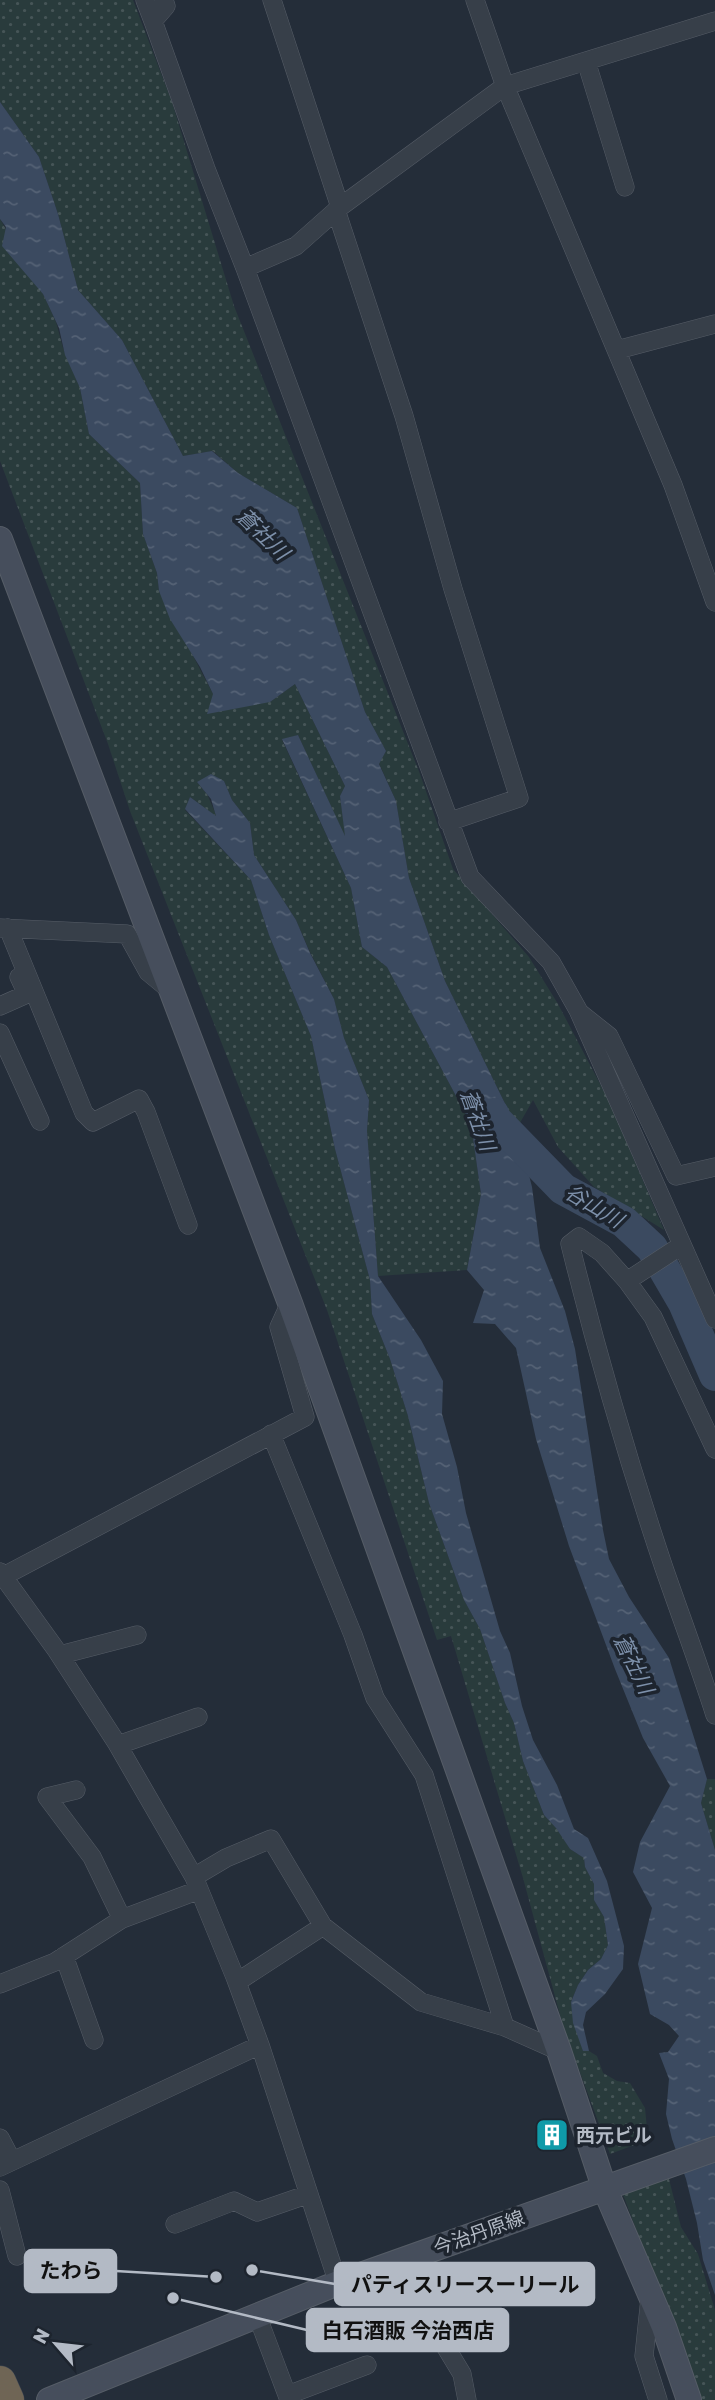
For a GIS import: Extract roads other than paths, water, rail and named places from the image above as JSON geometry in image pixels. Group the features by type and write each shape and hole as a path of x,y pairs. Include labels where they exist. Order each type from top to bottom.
{"highway":[{"path":"0,2382 8,2400"}],"street":[{"path":"145,0 470,877 551,962 578,1010 715,1319"},
{"path":"153,21 166,6 164,0"},
{"path":"272,0 404,416 453,589 519,798 448,822"},
{"path":"475,0 505,86 673,485 715,602"},
{"path":"245,268 296,246 338,209 505,86 715,21"},
{"path":"586,61 625,187"},
{"path":"617,349 715,324"},
{"path":"0,539 290,1303 559,2051 612,2185 650,2298 664,2327 689,2400"},
{"path":"3,932 127,934 148,972 172,992"},
{"path":"0,1006 27,994 3,932"},
{"path":"3,932 84,1113 93,1122 139,1099 188,1225"},
{"path":"578,1010 608,1036 677,1176 715,1167"},
{"path":"0,1033 40,1121"},
{"path":"715,1449 653,1317 627,1281 602,1253 579,1237 570,1244 621,1430 664,1568 697,1656 715,1714"},
{"path":"627,1281 682,1246"},
{"path":"290,1303 279,1326 304,1417 1,1576 60,1655 118,1745 196,1884 260,2045 338,2283"},
{"path":"271,1434 353,1635 375,1698 424,1775 505,2027"},
{"path":"60,1655 137,1634"},
{"path":"118,1745 198,1717"},
{"path":"76,1790 47,1797 92,1857 122,1919"},
{"path":"0,1984 64,1956 122,1919 196,1884 226,1858 271,1839 323,1926 421,2002 505,2027 559,2051"},
{"path":"237,1982 323,1926"},
{"path":"64,1956 94,2040"},
{"path":"0,2138 6,2164 260,2045"},
{"name":"今治丹原線","path":"49,2400 338,2283 715,2149"},
{"path":"0,2190 17,2256"},
{"path":"175,2224 234,2201 257,2212 309,2194"},
{"path":"650,2298 644,2356 658,2400"},
{"path":"257,2315 288,2398 367,2365"},
{"path":"433,2326 462,2374 467,2400"}],"water":[{"name":"蒼社川","path":"0,102 39,157 58,214 78,290 122,340 183,456 212,451 238,473 297,508 365,712 386,751 379,764 396,801 409,878 445,981 517,1128 532,1187 540,1248 565,1311 575,1349 609,1559 629,1597 669,1658 707,1779 701,1803 715,1850 715,2295 703,2260 686,2179 666,2114 669,2079 659,2053 668,2052 679,2036 669,2025 650,2014 638,1964 652,1908 633,1872 640,1842 670,1786 643,1738 569,1546 536,1439 516,1348 495,1324 473,1323 484,1290 467,1270 481,1194 471,1124 387,967 362,947 351,888 282,739 298,735 345,836 340,796 345,786 295,684 270,702 207,714 213,694 200,667 170,619 159,591 157,573 143,534 140,483 89,434 80,388 65,355 59,328 43,294 2,246 6,227 0,219"},
{"path":"211,774 224,781 232,800 250,823 254,855 296,920 334,999 344,1038 369,1100 367,1131 378,1276 421,1340 443,1381 442,1414 466,1513 500,1631 510,1653 533,1740 557,1785 574,1829 588,1838 607,1881 624,1946 623,1969 605,1994 586,2012 583,2025 589,2051 583,2051 573,2023 571,2002 578,1985 588,1970 601,1959 608,1945 604,1917 594,1900 594,1884 585,1867 584,1858 570,1849 544,1815 523,1761 514,1723 480,1629 464,1600 429,1503 408,1416 372,1314 370,1280 335,1149 311,1036 269,935 251,880 185,809 190,797 216,816 211,799 197,782"}],"waterway":[{"name":"谷山川","path":"493,1114 563,1189 624,1222 652,1248 684,1303 715,1375"}],"place":[{"name":"西元ビル","path":"552,2135"},
{"name":"パティスリースーリール","path":"252,2270"},
{"name":"たわら","path":"216,2277"},
{"name":"白石酒販 今治西店","path":"173,2298"}]}
